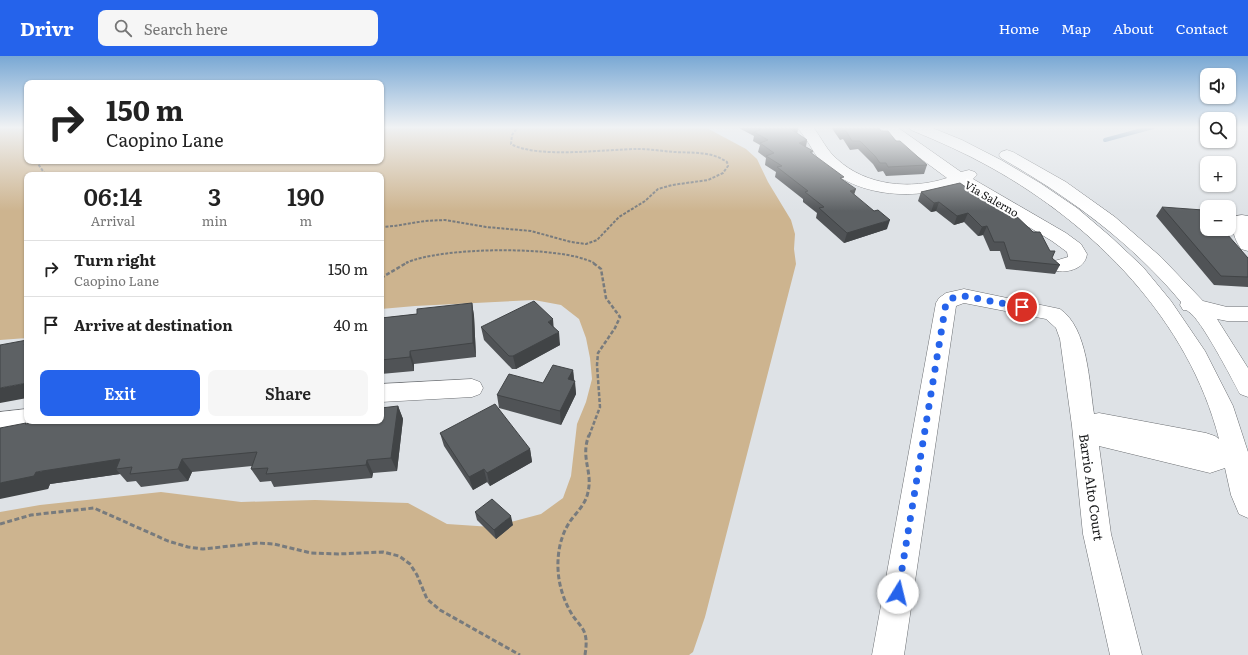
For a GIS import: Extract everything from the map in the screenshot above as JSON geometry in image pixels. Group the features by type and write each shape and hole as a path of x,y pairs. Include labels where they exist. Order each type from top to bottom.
{"street":[{"path":"825,155 834,166 852,177 893,188 919,189 942,185 1003,160"},
{"name":"Via Salerno","path":"927,155 960,178 1070,244 1078,254 1077,260 1070,264 1058,266"},
{"path":"987,155 1036,170 1077,196 1117,227 1155,261 1196,306 1224,345 1248,388"},
{"path":"995,155 1078,219 1114,250 1147,285 1178,325 1205,369 1226,418 1248,506"},
{"path":"1242,220 1242,231 1248,245"},
{"name":"Barrio Alto Court","path":"888,655 944,312 946,303 953,298 964,296 1053,314 1065,325 1070,339 1087,427 1097,534 1126,655"},
{"path":"1196,306 1214,298 1248,299"},
{"path":"1162,304 1196,306 1227,314 1248,314"},
{"path":"384,393 472,388"},
{"path":"0,421 24,418"},
{"path":"1087,427 1107,439 1210,463 1236,460"}],"path":[{"path":"384,227 408,225 432,220 454,220 479,226 528,230 578,244 588,243 595,241 629,209 645,201 660,188 669,185 709,179 723,172 728,166 727,162 720,158 706,155"},
{"path":"384,276 404,264 414,260 442,255 492,251 536,252 573,256 589,260 599,266 604,273 605,297 620,317 619,322 603,345 597,358 600,401 597,418 586,442 584,454 589,474 588,496 563,534 558,561 559,579 568,609 582,627 587,637 585,655"},
{"path":"0,524 30,515 94,508 168,541 188,547 209,549 258,544 274,544 311,553 338,554 383,552 399,556 410,564 417,575 427,599 440,610 520,655"}],"shaded area":[{"path":"0,155 24,155 24,164 384,164 384,155 753,155 757,159 768,182 791,220 795,234 794,249 796,264 705,617 693,652 689,655 0,655 0,512 40,505 161,492 241,502 315,500 408,503 447,524 492,527 541,514 563,498 571,476 577,424 586,402 592,379 586,338 579,319 561,305 534,300 384,309 384,172 24,172 24,338 0,340"}],"building":[{"path":"814,155 844,177 840,178 856,189 850,191 874,211 878,210 890,220 847,233 819,208 824,207 805,192 808,191 777,167 782,166 766,156"},
{"path":"874,155 916,155 927,165 888,167 886,163 880,163"},
{"path":"960,183 977,195 982,194 1005,210 1010,210 1033,232 1040,232 1050,251 1055,251 1052,258 1060,265 1010,260 1004,242 994,242 987,226 982,227 968,213 957,216 939,202 934,203 921,192"},
{"path":"1162,207 1200,210 1200,236 1229,236 1248,258 1248,277 1221,276"},
{"path":"534,301 553,319 548,322 559,332 513,356 509,356 481,327"},
{"path":"472,303 473,343 410,351 410,357 384,360 384,318 417,314 417,309"},
{"path":"24,341 24,384 0,388 0,345"},
{"path":"553,365 573,370 568,379 575,381 560,411 497,395 509,374 543,383"},
{"path":"495,404 530,449 487,473 484,469 469,477 440,433"},
{"path":"398,406 391,458 367,460 366,465 266,474 268,468 251,469 257,452 182,459 178,469 130,474 132,467 116,469 120,459 36,472 34,476 0,483 0,428 24,423 384,424 384,408"},
{"path":"492,499 511,516 494,530 475,512"}],"route":[{"path":"898,593 946,303 953,298 964,296 1022,307"}]}
